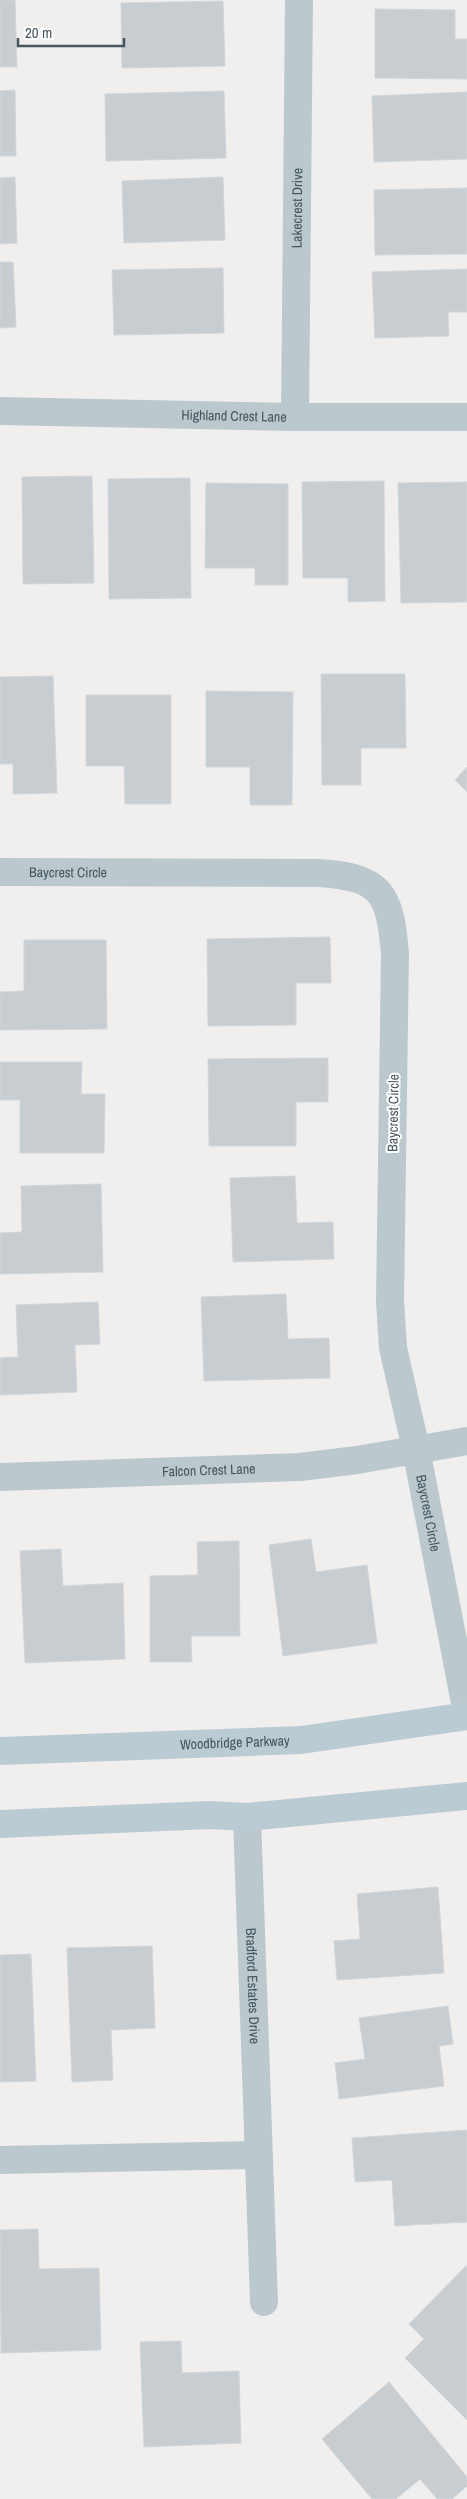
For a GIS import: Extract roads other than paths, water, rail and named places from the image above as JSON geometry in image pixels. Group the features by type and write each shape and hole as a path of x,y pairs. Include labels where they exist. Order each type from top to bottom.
{"main road":[{"name":"Woodbridge Parkway","path":"0,1751 301,1740 467,1715"},
{"path":"0,1824 210,1816 247,1817 467,1796"}],"street":[{"name":"Lakecrest Drive","path":"295,417 299,0"},
{"name":"Highland Crest Lane","path":"0,411 295,417 467,416"},
{"name":"Baycrest Circle","path":"0,872 318,872 346,874 364,880 378,890 387,906 393,925 395,954 390,1301 394,1348 416,1449 467,1715"},
{"name":"Falcon Crest Lane","path":"0,1478 300,1467 357,1460 467,1441"},
{"name":"Bradford Estates Drive","path":"247,1817 264,2302"},
{"path":"0,2160 258,2155"}]}
